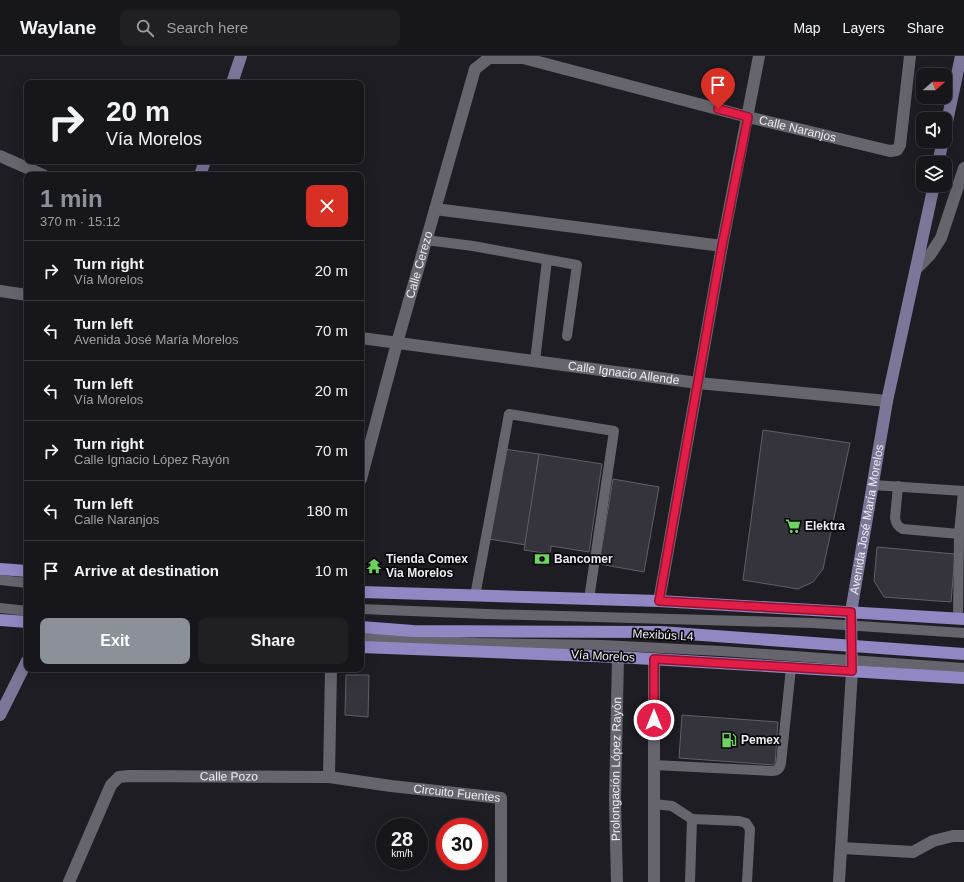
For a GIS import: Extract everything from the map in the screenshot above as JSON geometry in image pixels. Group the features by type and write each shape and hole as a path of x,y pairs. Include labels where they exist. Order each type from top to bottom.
{"main road":[{"path":"233,80 241,56"},
{"path":"949,112 961,56"},
{"name":"Avenida José María Morelos","path":"852,665 851,612 888,401 932,192"},
{"path":"0,569 24,571"},
{"path":"364,592 659,601 961,619"},
{"path":"0,620 24,622"},
{"path":"364,627 413,631 660,632 964,654"},
{"name":"Vía Morelos","path":"364,647 618,657 791,668 852,665 964,678"},
{"path":"0,715 24,667"}],"street":[{"path":"659,601 722,246 759,56"},
{"name":"Calle Naranjos","path":"490,58 524,58 748,117 890,151 897,150 900,145 910,56"},
{"name":"Calle Cerezo","path":"364,469 397,343 475,69 490,58"},
{"path":"0,156 36,172"},
{"path":"916,269 930,255 941,238 964,168"},
{"path":"435,210 722,246"},
{"path":"0,291 24,295"},
{"name":"Calle Ignacio Allende","path":"364,338 698,383 888,401"},
{"name":"Prolongación López Rayón","path":"617,882 615,800 618,657"},
{"path":"654,659 654,882"},
{"name":"Avenida José María Morelos","path":"839,882 852,665"},
{"path":"329,778 331,672"},
{"name":"Calle Pozo","path":"69,882 111,785 119,777 329,778"},
{"name":"Circuito Fuentes","path":"329,778 501,798 501,882"},
{"path":"842,848 913,852 933,841 953,836 964,836"}],"lane":[{"path":"426,240 473,246 577,265 567,336"},
{"path":"535,361 547,260"},
{"path":"475,596 509,414 614,431 589,599"},
{"path":"873,485 963,491 959,534 961,619"},
{"path":"898,486 895,518 900,528 959,534"},
{"path":"0,580 24,583"},
{"path":"0,608 24,611"},
{"name":"Mexibús L4","path":"364,609 782,622 964,633"},
{"name":"Mexibús L4","path":"364,638 602,645 721,651 852,665 964,668"},
{"path":"654,765 772,771 778,769 780,767 791,668"},
{"path":"654,804 672,806 692,820 739,821 746,823 750,830 747,882"},
{"path":"690,882 692,820"}],"building":[{"path":"763,430 850,443 823,569 813,582 798,589 743,580"},
{"path":"504,449 539,454 526,545 489,539"},
{"path":"539,454 602,464 589,552 551,546 550,554 524,550"},
{"path":"613,479 659,487 644,572 599,564"},
{"path":"877,547 955,554 951,602 884,597 874,581"},
{"path":"346,675 369,675 368,717 345,715"},
{"name":"Pemex","path":"682,715 778,722 775,765 679,758"}],"place":[{"name":"Elektra","path":"793,526"},
{"name":"Bancomer","path":"542,559"},
{"name":"Tienda Comex Via Morelos","path":"374,566"},
{"name":"Pemex","path":"729,740"}],"route":[{"path":"654,720 654,659 852,671 851,612 659,601 722,246 748,117 718,109"}]}
